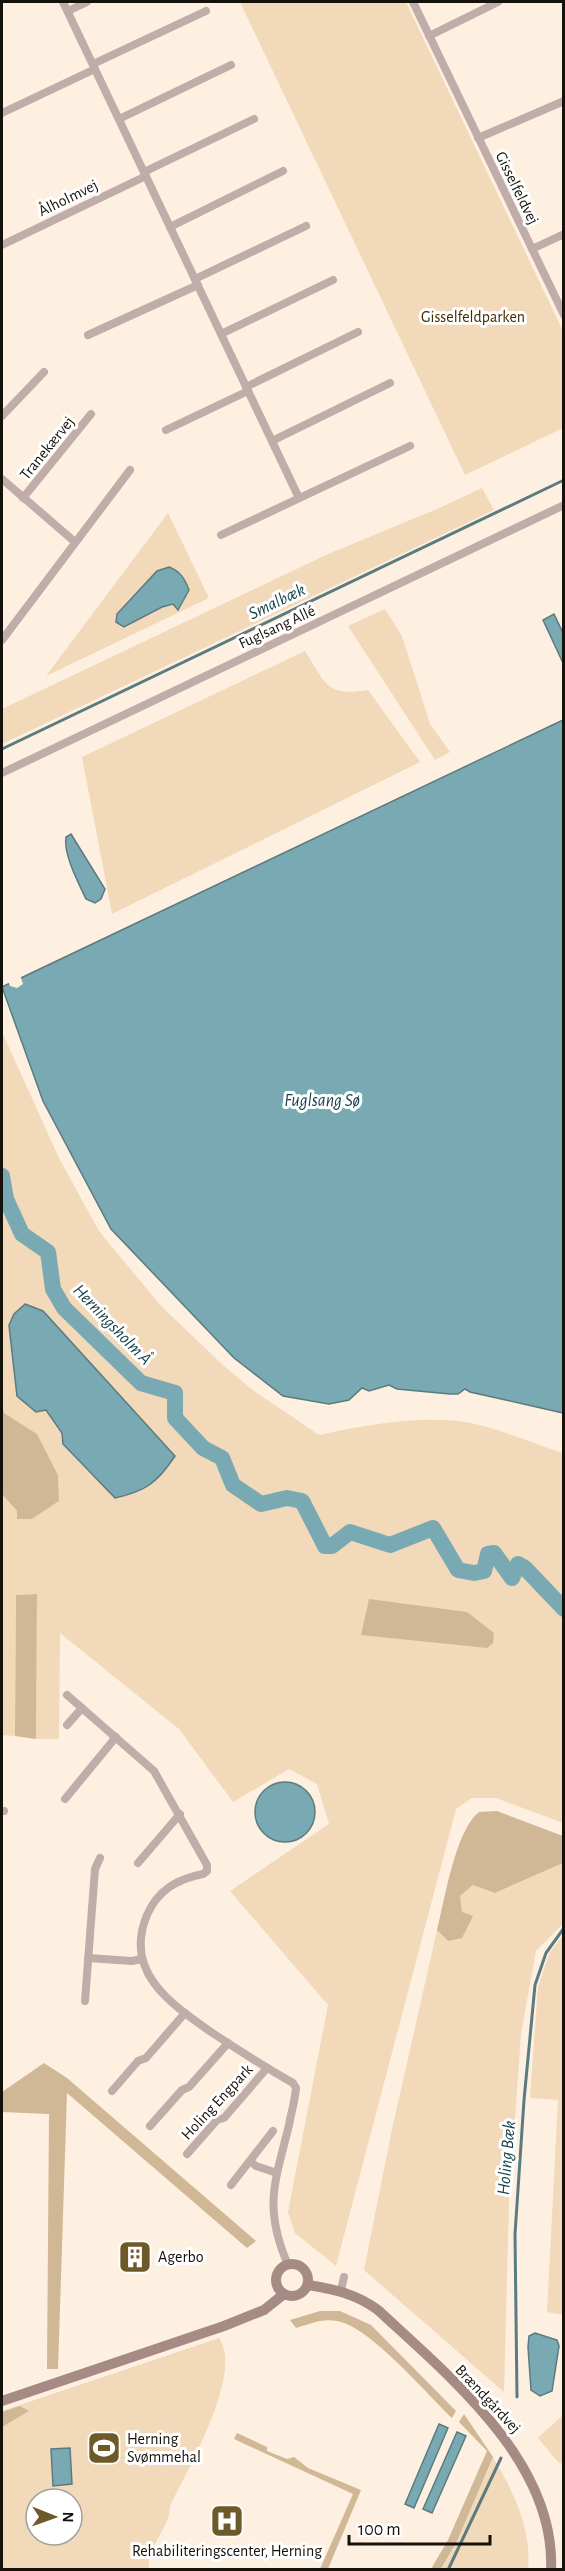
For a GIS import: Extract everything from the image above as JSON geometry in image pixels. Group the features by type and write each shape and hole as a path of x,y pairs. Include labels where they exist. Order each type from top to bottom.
{"street":[{"path":"63,2 299,498"},
{"path":"68,11 87,2"},
{"name":"Gisselfeldvej","path":"413,2 564,315"},
{"path":"429,36 498,2"},
{"path":"2,113 206,11"},
{"path":"119,119 231,64"},
{"name":"Gisselfeldvej","path":"478,138 564,101"},
{"name":"Ålholmvej","path":"2,245 254,119"},
{"path":"170,227 283,171"},
{"path":"88,335 306,226"},
{"name":"Gisselfeldvej","path":"532,249 564,234"},
{"path":"221,334 333,280"},
{"path":"166,430 358,332"},
{"path":"2,416 44,372"},
{"path":"272,441 390,383"},
{"name":"Tranekærvej","path":"23,498 91,414"},
{"path":"221,535 410,446"},
{"path":"2,640 130,470"},
{"name":"Tranekærvej","path":"2,479 75,542"},
{"name":"Fuglsang Allé","path":"2,773 564,505"},
{"name":"Holing Engpark","path":"67,1695 154,1771 204,1857 207,1871 173,1883 162,1892 153,1904 143,1927 142,1959 154,1984 163,1996 184,2013 293,2083 296,2088 272,2208 277,2240 288,2265"},
{"path":"67,1725 82,1708"},
{"path":"65,1798 116,1737"},
{"path":"138,1863 180,1814"},
{"path":"85,2001 95,1869 100,1858"},
{"path":"88,1958 142,1959"},
{"path":"112,2091 138,2061 146,2058 184,2013"},
{"name":"Holing Engpark","path":"150,2126 228,2043"},
{"name":"Holing Engpark","path":"188,2154 217,2120 224,2118 267,2068"},
{"path":"231,2185 273,2131"},
{"path":"250,2161 277,2174"},
{"path":"288,2265 296,2265 304,2269 308,2276 308,2284 300,2295 292,2297 284,2294 278,2288 276,2279 280,2270 288,2265"},
{"path":"341,2290 344,2277"},
{"name":"Brændgårdvej","path":"308,2284 341,2290 378,2310 476,2406 512,2447 542,2508 547,2529 551,2570"},
{"path":"2,2401 224,2326 264,2310 284,2294"}],"green space":[{"name":"Gisselfeldparken","path":"240,2 406,2 563,331 563,428 465,475"},
{"path":"482,488 494,510 2,744 2,709 328,554"},
{"path":"168,513 209,598 46,676","holes":["189,590 177,609 173,604 162,607 125,627"]},
{"path":"385,609 402,636 430,724 450,752 435,760 348,626"},
{"path":"305,651 328,685 343,691 368,690 420,762 112,914 82,757"},
{"path":"2,1032 59,1158 99,1231 161,1306 254,1391 319,1435 395,1422 454,1421 494,1429 563,1453 563,1823 496,1798 472,1798 456,1809 336,2266 295,2233 288,2212 328,2005 230,1891 329,1824 317,1784 289,1769 233,1802 179,1729 60,1633 59,1739 36,1739 37,1594 16,1595 15,1736 2,1735 2,1494 17,1511 17,1518 32,1519 59,1501 58,1475 37,1434 4,1413 2,1406"},
{"path":"563,1863 563,1924 536,1951 521,2034 509,2203 504,2392 364,2270 391,2134 437,1930 448,1941 462,1912 460,1896 473,1885 496,1893"},
{"path":"563,1935 563,2315 547,2312 558,2100 530,2098 538,1987 549,1954"},
{"path":"219,2338 225,2354 219,2397 200,2447 170,2506 166,2523 151,2552 149,2569 2,2569 2,2411"},
{"path":"563,2415 563,2464 558,2462 538,2438"},
{"path":"493,2457 520,2511 527,2539 528,2569 441,2570 457,2541"}],"shaded area":[{"path":"2,1406 4,1413 37,1434 58,1475 59,1501 32,1519 17,1519 17,1511 2,1494"},
{"path":"37,1594 36,1739 15,1736 15,1731 16,1595"},
{"path":"369,1599 467,1612 494,1633 493,1643 487,1648 361,1635"},
{"path":"497,1811 563,1836 563,1863 495,1893 473,1885 460,1896 462,1912 473,1916 462,1938 448,1941 437,1930 447,1884 463,1834 479,1812"},
{"path":"44,2063 67,2078 256,2241 247,2248 67,2093 58,2369 47,2369 49,2114 2,2112 2,2092"},
{"path":"320,2311 340,2311 371,2325 456,2411 452,2418 381,2347 365,2335 337,2321 327,2320 296,2328 290,2320"},
{"path":"20,2406 29,2411 2,2427 2,2412"},
{"path":"464,2414 493,2457 457,2541 441,2569 431,2569 448,2540 487,2451 459,2422"},
{"path":"237,2433 267,2447 267,2451 287,2459 294,2457 308,2468 361,2490 328,2569 320,2569 353,2494 234,2439"}],"water":[{"path":"169,567 182,576 189,590 178,610 173,604 162,607 124,627 116,622 117,614 157,571"},
{"path":"554,614 563,633 563,663 543,620"},
{"name":"Fuglsang Sø","path":"563,720 563,1413 465,1389 458,1394 450,1394 397,1389 389,1385 369,1391 362,1388 349,1400 329,1404 283,1396 234,1358 111,1229 43,1101 2,987"},
{"path":"71,834 105,889 101,899 95,903 86,899 69,860 66,837"},
{"path":"25,1304 43,1311 175,1456 162,1473 143,1489 115,1498 63,1444 62,1433 46,1410 36,1412 17,1396 9,1325 14,1314"},
{"path":"279,1782 291,1782 302,1787 310,1795 315,1812 313,1824 302,1837 291,1842 279,1842 268,1837 260,1829 255,1818 255,1806 260,1795 268,1787"},
{"path":"535,2333 557,2340 559,2346 552,2391 540,2396 531,2390 528,2347 529,2336"},
{"path":"439,2424 448,2428 414,2508 405,2504"},
{"path":"457,2432 466,2436 432,2513 423,2509"},
{"path":"70,2448 72,2484 53,2486 51,2449"}],"pier":[{"path":"20,975 23,984 17,988 10,986 8,981"}],"waterway":[{"name":"Smalbæk","path":"2,749 564,480"},
{"name":"Herningsholm Å","path":"2,1176 6,1199 22,1234 48,1252 53,1289 64,1308 141,1383 175,1393 175,1418 203,1448 222,1458 233,1485 261,1504 287,1498 302,1501 325,1546 332,1546 350,1532 390,1545 433,1528 458,1570 474,1573 484,1571 488,1554 494,1553 512,1578 518,1564 525,1568 564,1609"},
{"name":"Holing Bæk","path":"517,2397 515,2234 535,1985 546,1953 564,1928"},
{"name":"Holing Bæk","path":"448,2570 501,2458"}],"place":[{"name":"Agerbo","path":"135,2257"},
{"name":"Herning Svømmehal","path":"104,2448"},
{"name":"Rehabiliteringscenter, Herning","path":"227,2521"}]}
